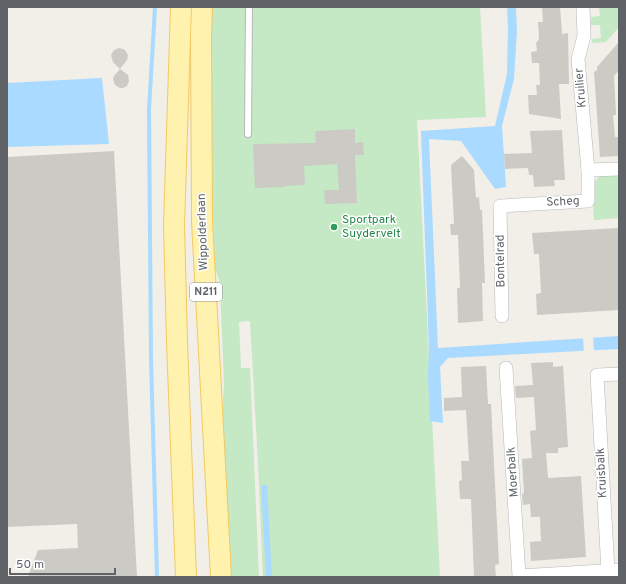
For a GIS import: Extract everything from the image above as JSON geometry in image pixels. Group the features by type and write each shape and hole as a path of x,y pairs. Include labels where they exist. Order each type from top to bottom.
{"main road":[{"name":"N211","path":"182,7 174,224 177,350 186,577"},
{"name":"Wippolderlaan","path":"202,7 202,221 220,577"}],"street":[{"name":"Kruilier","path":"583,7 584,36 578,59 588,170"},
{"path":"588,170 619,169"},
{"name":"Scheg","path":"500,206 588,201 588,170"},
{"name":"Bontelrad","path":"500,206 502,316"},
{"name":"Moerbalk","path":"506,368 519,576 576,575"},
{"name":"Kruisbalk","path":"613,571 597,375 619,374"},
{"path":"576,575 613,571"}],"lane":[{"path":"248,134 249,7"}],"green space":[{"name":"Sportpark Suydervelt","path":"211,7 480,7 486,117 417,120 440,577 263,577 250,321 239,322 241,368 250,368 259,577 230,577 222,419 224,385 220,283 215,268 209,121"},
{"path":"599,7 619,7 619,27 606,42 592,43 592,39 601,38 600,25 591,25 591,17 600,16"},
{"path":"600,176 619,176 619,218 594,220 592,184"}],"water":[{"path":"507,7 516,7 517,32 514,79 502,126 506,187 495,189 461,141 429,139 438,348 619,336 619,349 448,358 440,367 443,423 430,421 428,375 429,349 421,131 495,126 507,74"},
{"path":"102,78 109,144 7,147 7,83"},
{"path":"261,485 267,485 272,577 266,577"}],"pier":[{"path":"583,336 593,336 594,352 584,353"}],"building":[{"path":"542,7 560,7 562,34 568,33 569,84 559,84 561,119 529,114 528,95 537,95 536,85 540,85 539,63 532,63 531,52 537,51 536,43 539,39 538,22 543,22"},
{"path":"619,42 619,70 614,76 616,115 613,115 615,137 619,137 619,156 600,157 594,72"},
{"path":"119,48 125,50 128,55 127,60 120,69 113,62 111,55 114,50"},
{"path":"120,69 128,75 129,81 127,86 123,88 115,85 113,79"},
{"path":"355,129 355,143 363,142 364,155 355,155 357,203 325,204 324,190 339,190 337,164 304,166 305,185 255,188 253,144 316,143 315,131"},
{"path":"562,130 565,180 554,180 555,186 534,187 533,175 529,175 528,168 505,169 504,154 532,153 530,131"},
{"path":"114,151 137,577 28,577 38,550 78,548 77,524 7,527 7,157"},
{"path":"462,156 474,170 476,198 479,197 480,210 482,210 485,283 482,283 483,321 458,323 457,288 460,288 458,235 451,235 450,224 454,224 451,165"},
{"path":"619,228 619,310 537,315 536,294 541,293 539,254 534,254 532,233"},
{"path":"553,362 553,367 563,366 568,447 558,448 558,453 546,453 548,478 581,476 586,557 531,561 530,542 541,541 540,517 531,517 530,504 523,505 522,494 524,493 522,459 532,458 530,431 536,430 534,397 516,398 515,386 533,385 531,363"},
{"path":"486,366 488,404 491,404 499,564 495,565 496,577 474,577 471,499 460,499 459,481 462,480 461,461 469,461 466,410 444,411 444,398 462,397 461,367"}],"waterway":[{"path":"155,7 149,109 151,359 157,577"}],"place":[{"name":"Sportpark Suydervelt","path":"334,227"}]}
